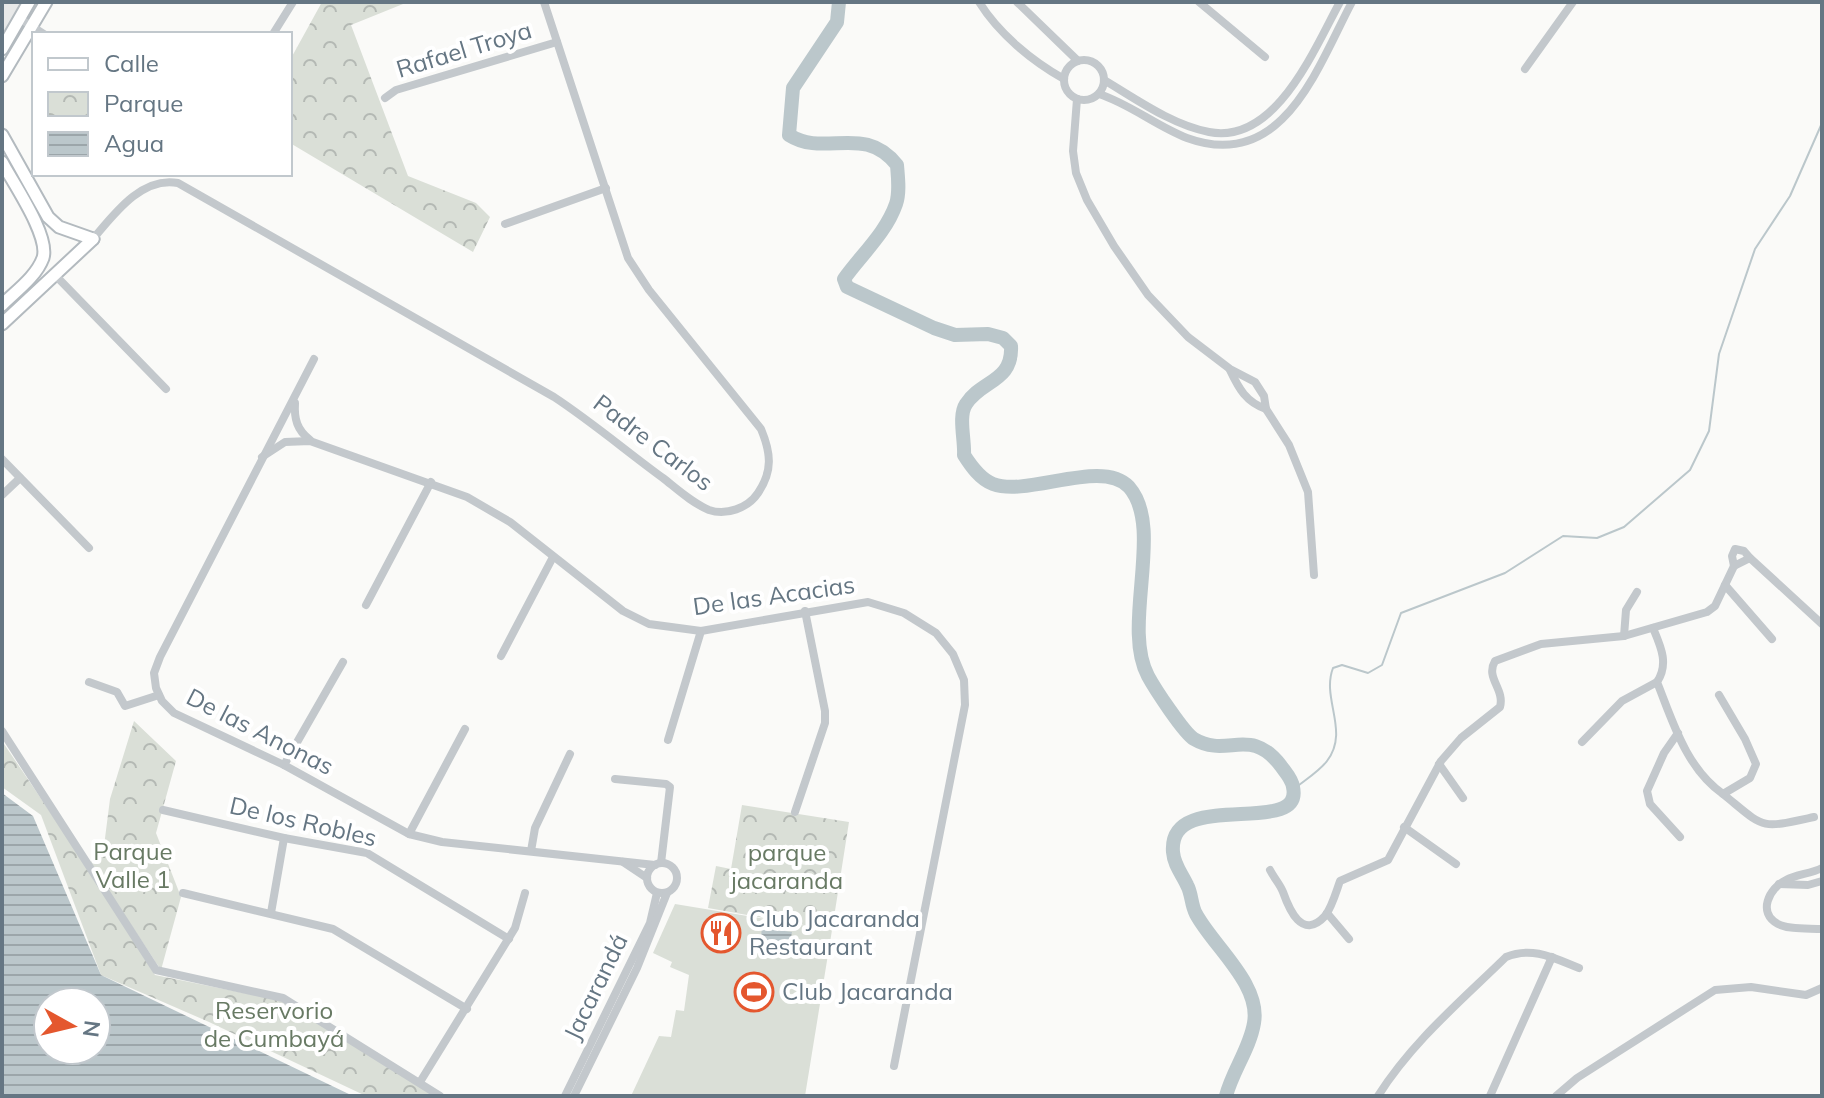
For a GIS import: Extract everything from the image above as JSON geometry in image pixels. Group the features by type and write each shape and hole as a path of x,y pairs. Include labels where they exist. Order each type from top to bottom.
{"street":[{"path":"2,49 29,2"},
{"path":"2,76 46,2"},
{"path":"274,32 293,2"},
{"name":"Padre Carlos","path":"93,239 144,189 157,183 178,183 554,397 711,511 729,512 749,503 768,476 769,448 761,429 634,271 544,2"},
{"path":"979,2 987,15 1021,48 1046,69 1064,79"},
{"path":"1017,2 1078,61 1092,62 1098,66 1104,80 1187,126 1211,133 1247,128 1268,116 1294,85 1340,2"},
{"path":"1199,2 1265,57"},
{"path":"1078,61 1066,72 1064,79 1068,91 1077,99 1085,100 1099,94 1126,104 1182,136 1200,142 1221,145 1250,139 1280,123 1298,102 1352,2"},
{"path":"1525,69 1573,2"},
{"path":"19,18 41,32"},
{"name":"Rafael Troya","path":"385,98 396,90 557,42"},
{"path":"1099,94 1104,80"},
{"path":"1077,99 1073,151 1076,173 1087,200 1148,295 1188,337 1230,369 1255,382 1264,396 1266,409 1289,445 1308,492 1314,575"},
{"path":"2,135 48,217 59,227 93,239 2,324"},
{"path":"2,162 44,241 39,264 2,305"},
{"path":"505,224 606,188"},
{"path":"28,210 40,203"},
{"path":"39,264 55,275 166,389"},
{"name":"De las Anonas","path":"314,359 160,657 154,673 159,695 174,713 284,765 409,834 442,842 658,864"},
{"path":"1230,369 1239,389 1249,401 1266,409"},
{"path":"295,399 296,423 310,441"},
{"path":"262,457 285,442 310,441"},
{"name":"De las Acacias","path":"310,441 467,497 510,522 635,619 649,624 701,631 868,602 904,613 936,633 953,654 964,680 965,705 894,1066"},
{"path":"2,459 89,548"},
{"path":"2,495 20,478"},
{"path":"366,605 431,482"},
{"path":"1270,870 1296,920 1309,923 1322,919 1340,881 1388,860 1439,764 1461,738 1500,707 1502,696 1491,676 1495,661 1541,644 1624,636 1711,609 1734,566 1732,556 1735,549 1744,551 1822,624"},
{"path":"501,656 553,557"},
{"path":"1734,566 1750,558"},
{"path":"1725,585 1772,639"},
{"path":"1624,636 1626,610 1637,592"},
{"path":"795,812 825,723 805,611"},
{"path":"1582,742 1622,701 1657,682 1663,672 1664,660 1653,628"},
{"path":"668,740 701,631"},
{"path":"284,765 343,662"},
{"path":"89,682 117,692 125,706 159,695"},
{"path":"1657,682 1678,733 1701,776 1760,824 1775,825 1814,817"},
{"path":"1719,695 1756,764 1750,778 1723,794"},
{"path":"409,834 465,729"},
{"path":"2,731 156,970 283,998 440,1096"},
{"path":"1678,733 1664,753 1647,797 1680,837"},
{"path":"531,851 535,828 570,754"},
{"path":"1439,764 1463,798"},
{"path":"615,779 670,787 658,864 647,878"},
{"name":"De los Robles","path":"163,810 375,856 509,939"},
{"path":"1404,827 1456,864"},
{"path":"271,913 284,838"},
{"path":"619,860 647,878 650,887 662,893 673,890 678,878 672,866 658,864"},
{"path":"1822,868 1785,880 1771,891 1766,905 1768,915 1775,923 1822,929"},
{"path":"1779,884 1808,885 1822,881"},
{"path":"183,893 333,929 467,1009"},
{"path":"420,1082 509,939 525,893"},
{"name":"Jacarandá","path":"565,1096 637,968 662,893"},
{"path":"1327,913 1349,939"},
{"path":"1378,1096 1421,1040 1506,957 1521,951 1537,952 1579,968"},
{"path":"1490,1096 1552,957"},
{"path":"1556,1096 1577,1078 1715,990 1751,987 1806,995 1822,988"},
{"name":"Jacarandá","path":"574,1096 592,1050"}],"shaded area":[{"path":"2,2 23,2 2,37"}],"green space":[{"path":"322,2 408,2 351,25 408,176 476,203 490,217 473,252 292,144 292,56"},
{"name":"Parque Valle 1","path":"134,721 176,761 156,833 181,897 161,970 90,863 104,846 110,799"},
{"name":"Reservorio de Cumbayá","path":"2,741 84,862 155,975 283,1001 444,1096 366,1096 101,975 41,815 2,787"},
{"name":"parque jacaranda","path":"742,805 849,822 832,930 708,908 716,866 731,869"},
{"name":"Club Jacaranda","path":"675,904 832,930 805,1096 631,1096 659,1036 671,1037 676,1010 684,1011 689,975 670,967 672,962 653,953"}],"water":[{"path":"2,793 33,816 101,975 353,1096 2,1096"},
{"path":"762,928 792,932 789,948 760,944"}],"waterway":[{"path":"839,2 837,22 793,88 789,135 816,143 871,146 897,165 898,185 892,215 844,279 847,287 934,328 955,335 988,334 1003,338 1011,346 1010,358 1002,374 966,404 962,421 964,455 988,482 1008,487 1101,476 1117,479 1129,487 1139,505 1143,527 1139,631 1141,655 1148,676 1177,720 1194,739 1218,746 1259,747 1281,766 1292,784 1291,802 1278,810 1212,816 1191,821 1177,832 1174,857 1189,888 1194,911 1243,980 1254,1008 1252,1032 1226,1096"},
{"path":"1288,794 1314,774 1333,750 1336,738 1330,691 1333,668 1342,665 1368,673 1382,665 1401,613 1505,573 1563,536 1597,538 1624,527 1690,470 1709,431 1719,354 1755,249 1790,196 1822,123"}],"place":[{"name":"Club Jacaranda Restaurant","path":"721,933"},
{"name":"Club Jacaranda","path":"754,992"}]}
